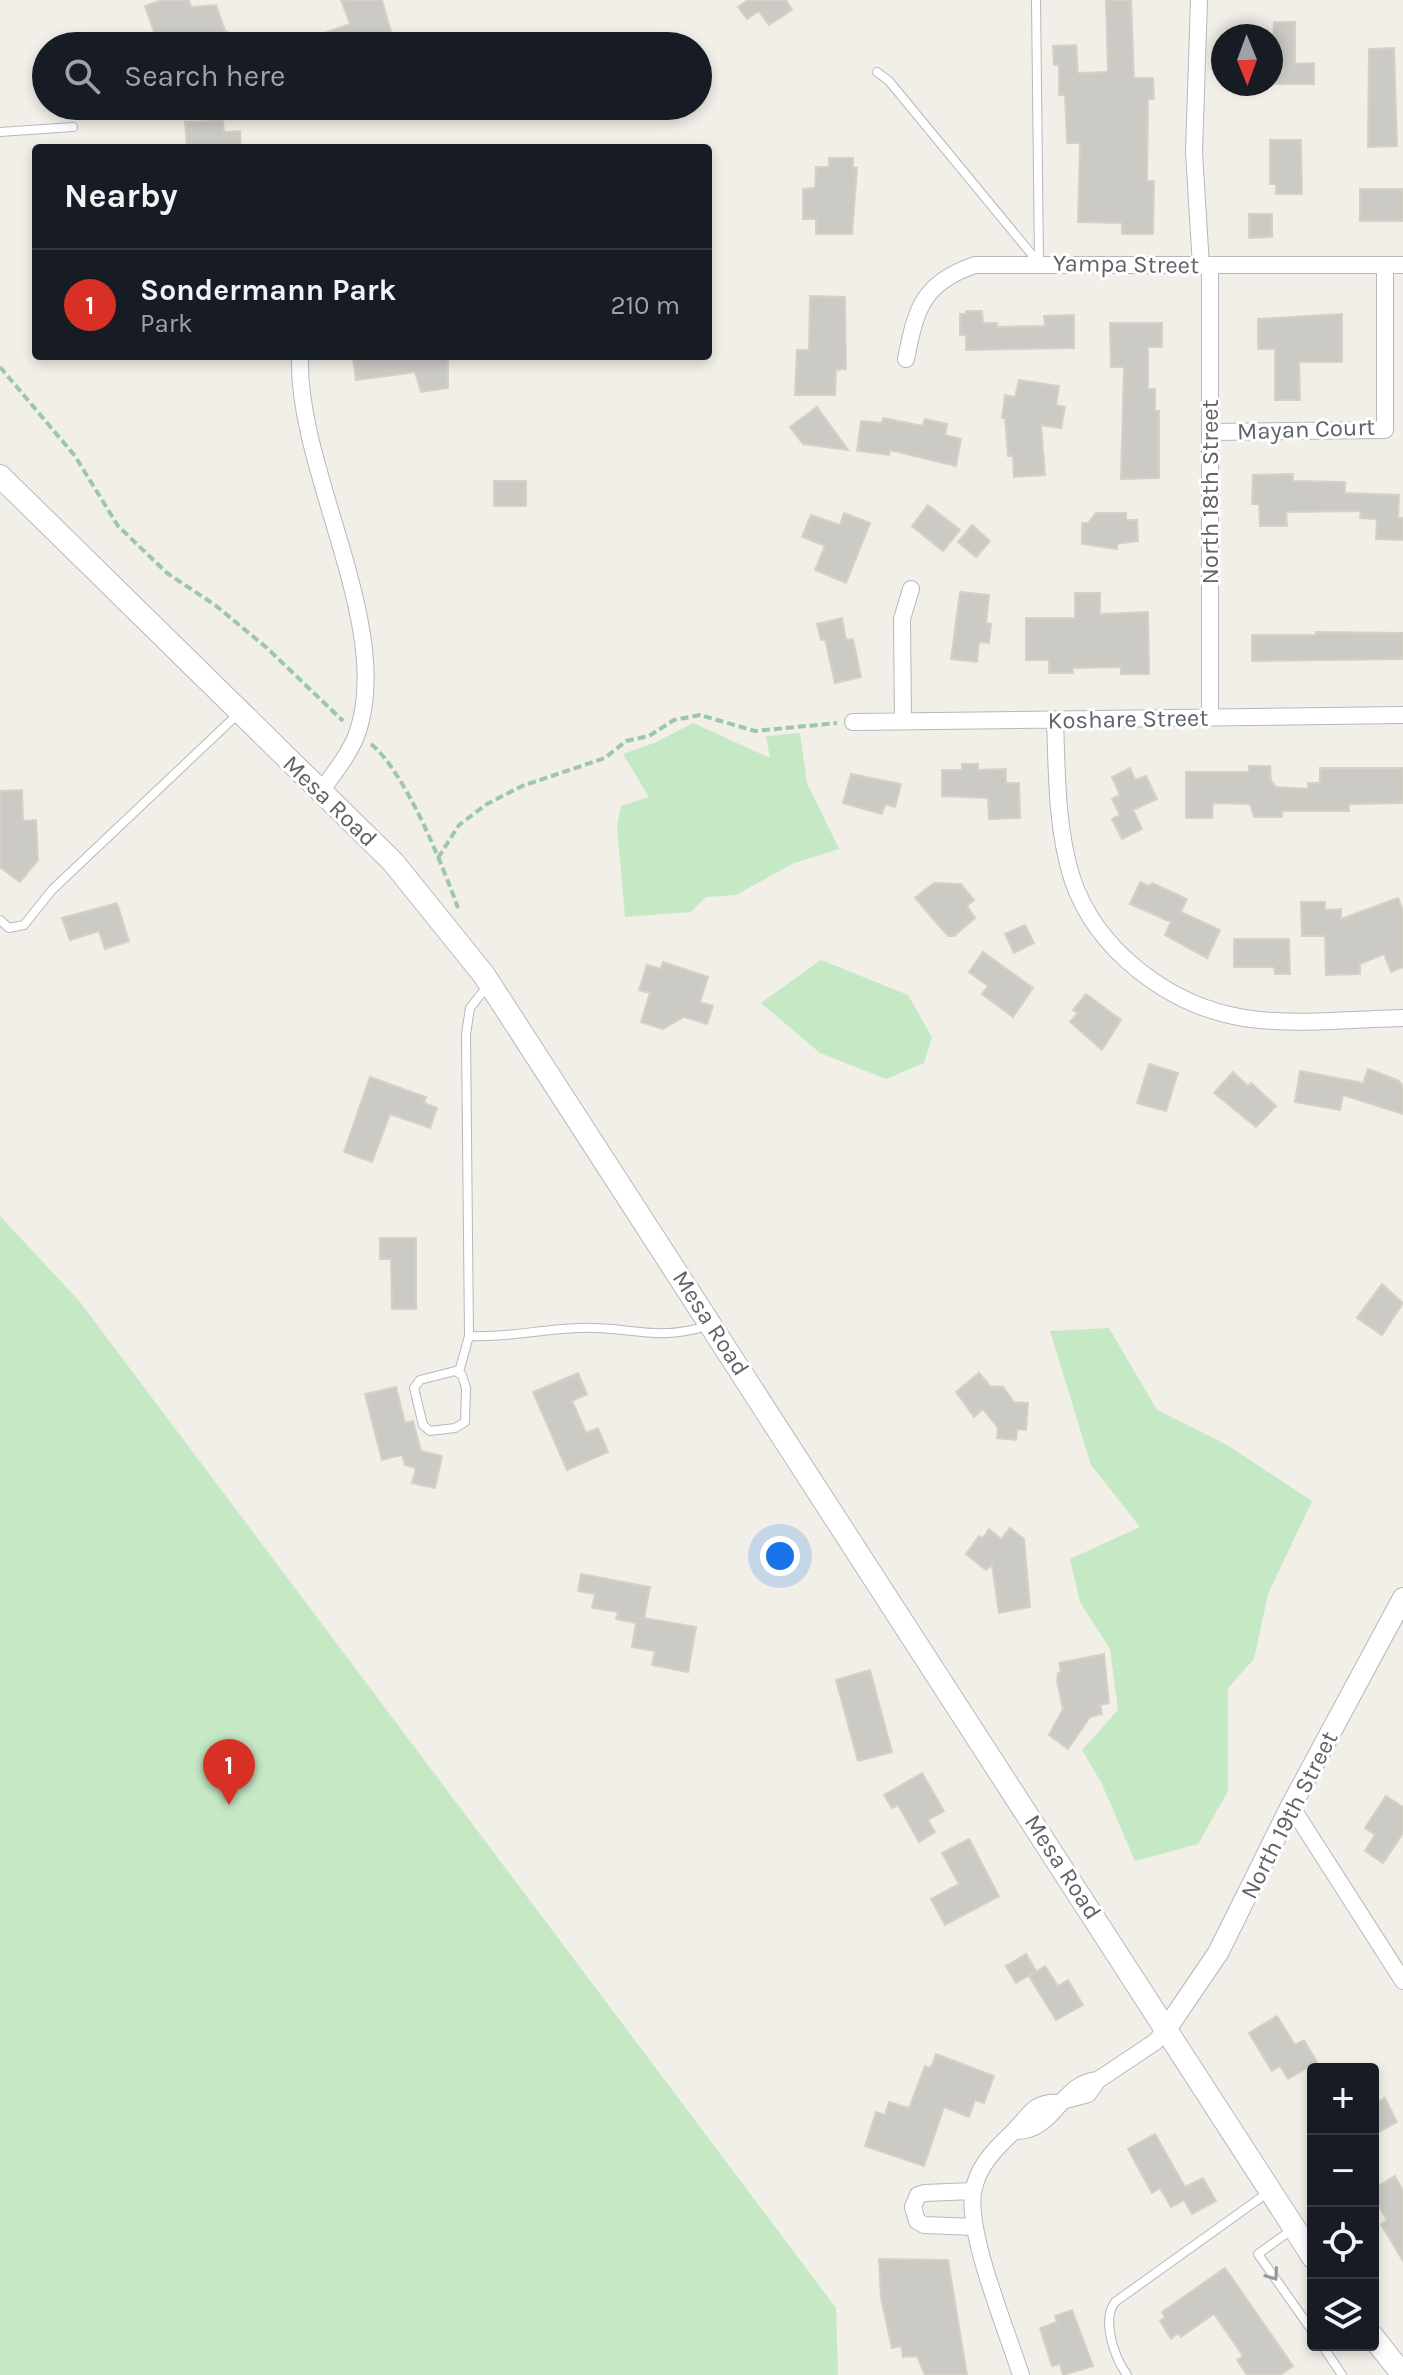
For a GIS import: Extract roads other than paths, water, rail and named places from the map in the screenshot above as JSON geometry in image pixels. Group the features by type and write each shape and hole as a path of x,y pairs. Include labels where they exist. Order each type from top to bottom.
{"main road":[{"name":"Mesa Road","path":"0,476 403,873 490,983 1307,2247"},
{"path":"1379,2345 1403,2375"}],"street":[{"name":"North 18th Street","path":"1199,0 1194,152 1206,266 1210,432 1210,718"},
{"name":"Yampa Street","path":"906,359 918,307 938,284 975,265 1039,262 1206,266 1403,265"},
{"name":"Mayan Court","path":"1210,432 1385,430 1385,265"},
{"path":"300,360 301,385 312,438 358,616 365,666 363,708 357,733 321,791"},
{"path":"903,721 902,619 911,589"},
{"name":"Koshare Street","path":"853,722 1403,715"},
{"path":"1055,720 1058,800 1073,879 1101,930 1136,968 1196,1005 1245,1018 1403,1018"},
{"name":"North 19th Street","path":"1167,2028 1218,1953 1291,1806 1403,1598"},
{"path":"1291,1806 1403,1981"},
{"path":"1021,2375 975,2227 973,2191 990,2155 1015,2131 1035,2128 1063,2102 1088,2094 1098,2080 1155,2042 1167,2028"},
{"path":"973,2191 925,2193 918,2195 913,2207 917,2221 924,2225 975,2227"}],"lane":[{"path":"1036,0 1039,262"},
{"path":"877,72 889,81 1039,262"},
{"path":"0,132 73,127"},
{"path":"0,920 9,928 24,925 52,890 240,713"},
{"path":"459,1372 417,1382 414,1391 423,1425 430,1431 455,1428 465,1422 466,1388 459,1372 469,1336 466,1034 470,1008 490,983"},
{"path":"469,1336 513,1337 591,1328 673,1335 712,1325"},
{"path":"1127,2375 1117,2359 1111,2333 1110,2308 1271,2190"},
{"path":"1295,2228 1258,2254 1307,2323"},
{"path":"1326,2351 1342,2375"}],"place":[{"name":"Sondermann Park","path":"229,1805"}]}
